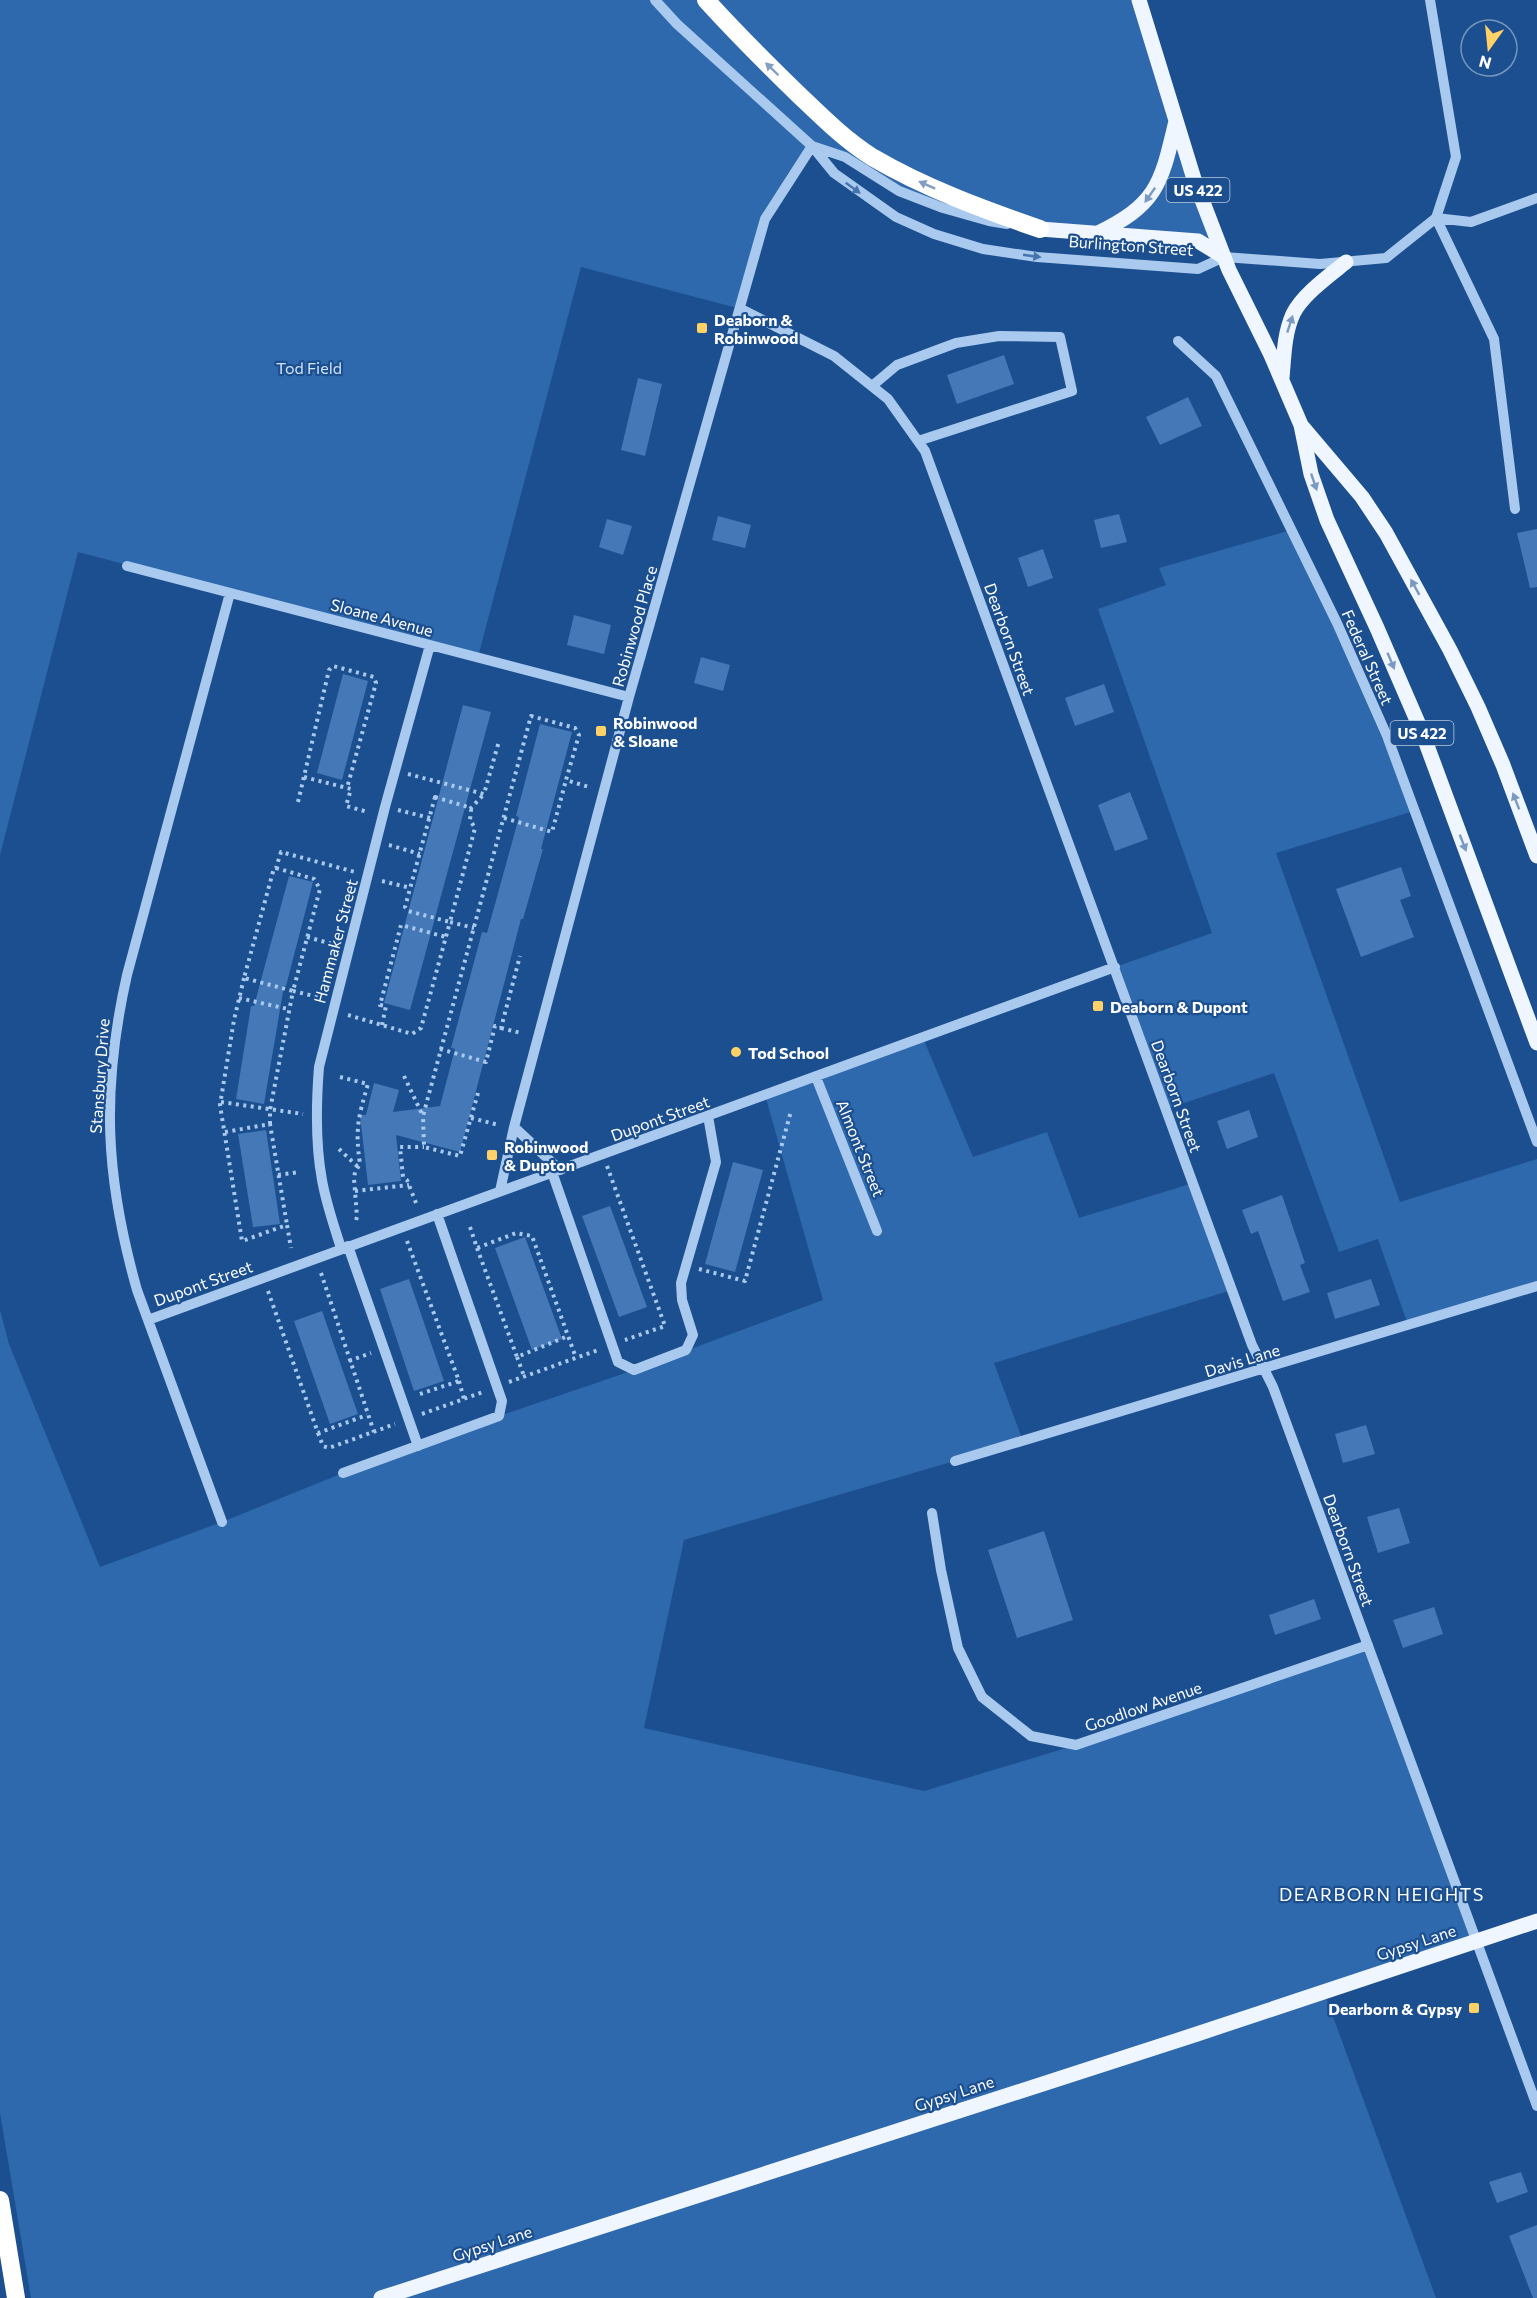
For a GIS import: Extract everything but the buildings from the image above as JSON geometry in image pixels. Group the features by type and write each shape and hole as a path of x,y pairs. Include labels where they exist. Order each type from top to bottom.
{"highway":[{"path":"706,0 757,55 831,127 870,156 911,178 977,208 1040,229"},
{"path":"0,2200 16,2298"}],"main road":[{"name":"US 422","path":"1140,0 1194,179 1224,257 1301,426 1311,474 1327,520 1422,732 1537,1043"},
{"path":"1096,234 1119,223 1141,207 1154,192 1165,169 1176,120"},
{"name":"Burlington Street","path":"1040,229 1198,241 1224,257"},
{"path":"1282,381 1286,337 1294,312 1312,290 1346,262"},
{"name":"US 422","path":"1301,426 1362,497 1386,533 1450,650 1478,707 1537,855"},
{"name":"Gypsy Lane","path":"381,2298 1197,2034 1537,1921"}],"street":[{"name":"Burlington Street","path":"655,0 677,24 812,146 834,174 896,217 934,234 983,249 1037,257 1198,269 1224,257"},
{"path":"1224,257 1320,264 1386,258 1436,218 1456,157 1430,0"},
{"name":"Burlington Street","path":"812,146 845,157 899,191 944,208 989,222 1040,229"},
{"path":"741,309 765,219 812,146"},
{"path":"1436,218 1471,222 1537,198"},
{"path":"1436,218 1494,339 1515,509"},
{"name":"Dearborn Street","path":"741,309 834,356 888,399 925,451 1252,1345 1273,1387 1537,2106"},
{"name":"Robinwood Place","path":"500,1191 514,1128 629,697 741,309"},
{"path":"872,386 897,365 956,343 999,336 1060,337 1072,391 918,441"},
{"name":"Federal Street","path":"1178,341 1216,376 1341,634 1387,736 1537,1142"},
{"name":"Sloane Avenue","path":"127,566 629,697"},
{"name":"Stansbury Drive","path":"222,1522 126,1253 114,1192 109,1117 112,1056 117,1016 230,592"},
{"name":"Hammaker Street","path":"418,1446 322,1182 317,1145 316,1110 319,1067 332,1011 430,645"},
{"name":"Dupont Street","path":"148,1320 1115,967"},
{"name":"Almont Street","path":"816,1077 877,1231"},
{"path":"514,1128 556,1171 618,1362 634,1370 686,1350 693,1335 682,1300 681,1283 716,1162 708,1116"},
{"path":"344,1473 500,1416 502,1401 437,1214"},
{"name":"Davis Lane","path":"955,1461 1537,1286"},
{"name":"Goodlow Avenue","path":"932,1513 941,1570 958,1648 982,1697 1032,1736 1076,1745 1368,1645"}],"path":[{"path":"298,802 329,670 333,666 374,677 376,682 347,788"},
{"path":"423,1147 423,1116 531,716 575,728 579,735 552,832 504,818"},
{"path":"332,1011 412,1034 421,1028 475,828 470,820 470,809 484,794 499,741"},
{"path":"395,771 484,794"},
{"path":"304,777 351,789 346,806 360,810"},
{"path":"566,780 580,784"},
{"path":"470,809 435,797 405,907 408,911 474,928"},
{"path":"385,807 430,818"},
{"path":"376,842 420,854"},
{"path":"287,1225 242,1241 221,1102 239,998 274,868 276,868 281,852 345,869"},
{"path":"276,868 314,879 320,889 288,1009 270,1110 270,1124 291,1248"},
{"path":"367,877 411,888"},
{"path":"382,1025 386,1006 380,1005 401,925 446,937"},
{"path":"307,937 326,942"},
{"path":"501,1028 520,956"},
{"path":"244,978 311,995"},
{"path":"239,998 288,1009"},
{"path":"440,1049 486,1062 495,1026 521,1033"},
{"path":"404,1076 423,1116"},
{"path":"340,1077 368,1084 356,1137 360,1164 354,1179 357,1217 355,1224"},
{"path":"416,1203 403,1177 400,1147 423,1147 460,1156 478,1093"},
{"path":"221,1102 293,1114"},
{"path":"697,1268 745,1281 790,1111"},
{"path":"471,1118 514,1128"},
{"path":"225,1132 270,1124"},
{"path":"339,1149 358,1167"},
{"path":"263,1277 323,1446 329,1448 374,1432 665,1326 603,1154"},
{"path":"279,1175 300,1172"},
{"path":"355,1191 409,1185"},
{"path":"402,1227 464,1398"},
{"path":"470,1227 524,1376"},
{"path":"477,1248 516,1233 532,1236 576,1358"},
{"path":"316,1258 374,1432"},
{"path":"517,1357 568,1336"},
{"path":"349,1361 365,1355"},
{"path":"413,1397 459,1381"},
{"path":"318,1433 368,1414"}],"green space":[{"name":"Tod Field","path":"0,0 1139,0 1224,257 1198,241 1121,236 943,208 812,146 765,219 741,309 581,267 478,657 78,552 0,855"},
{"path":"1291,530 1414,811 1276,853 1400,1202 1537,1159 1537,1286 1408,1325 1378,1239 1339,1252 1274,1073 1166,1109 1115,967 1212,933 1098,609 1166,585 1159,568"},
{"path":"923,1038 973,1157 1047,1132 1079,1218 1193,1183 1232,1290 994,1363 1023,1441 684,1540 644,1728 924,1791 1076,1745 1368,1645 1476,1941 1324,1992 1436,2298 31,2298 0,2113 0,1310 9,1344 100,1567 222,1522 343,1473 823,1300 765,1095"}],"place":[{"name":"Deaborn & Robinwood","path":"702,328"},
{"name":"Robinwood & Sloane","path":"601,731"},
{"name":"Deaborn & Dupont","path":"1098,1006"},
{"name":"Tod School","path":"736,1052"},
{"name":"Robinwood & Dupton","path":"492,1155"},
{"name":"Dearborn & Gypsy","path":"1474,2008"}],"district":[{"name":"DEARBORN HEIGHTS","path":"1382,1894"}]}
